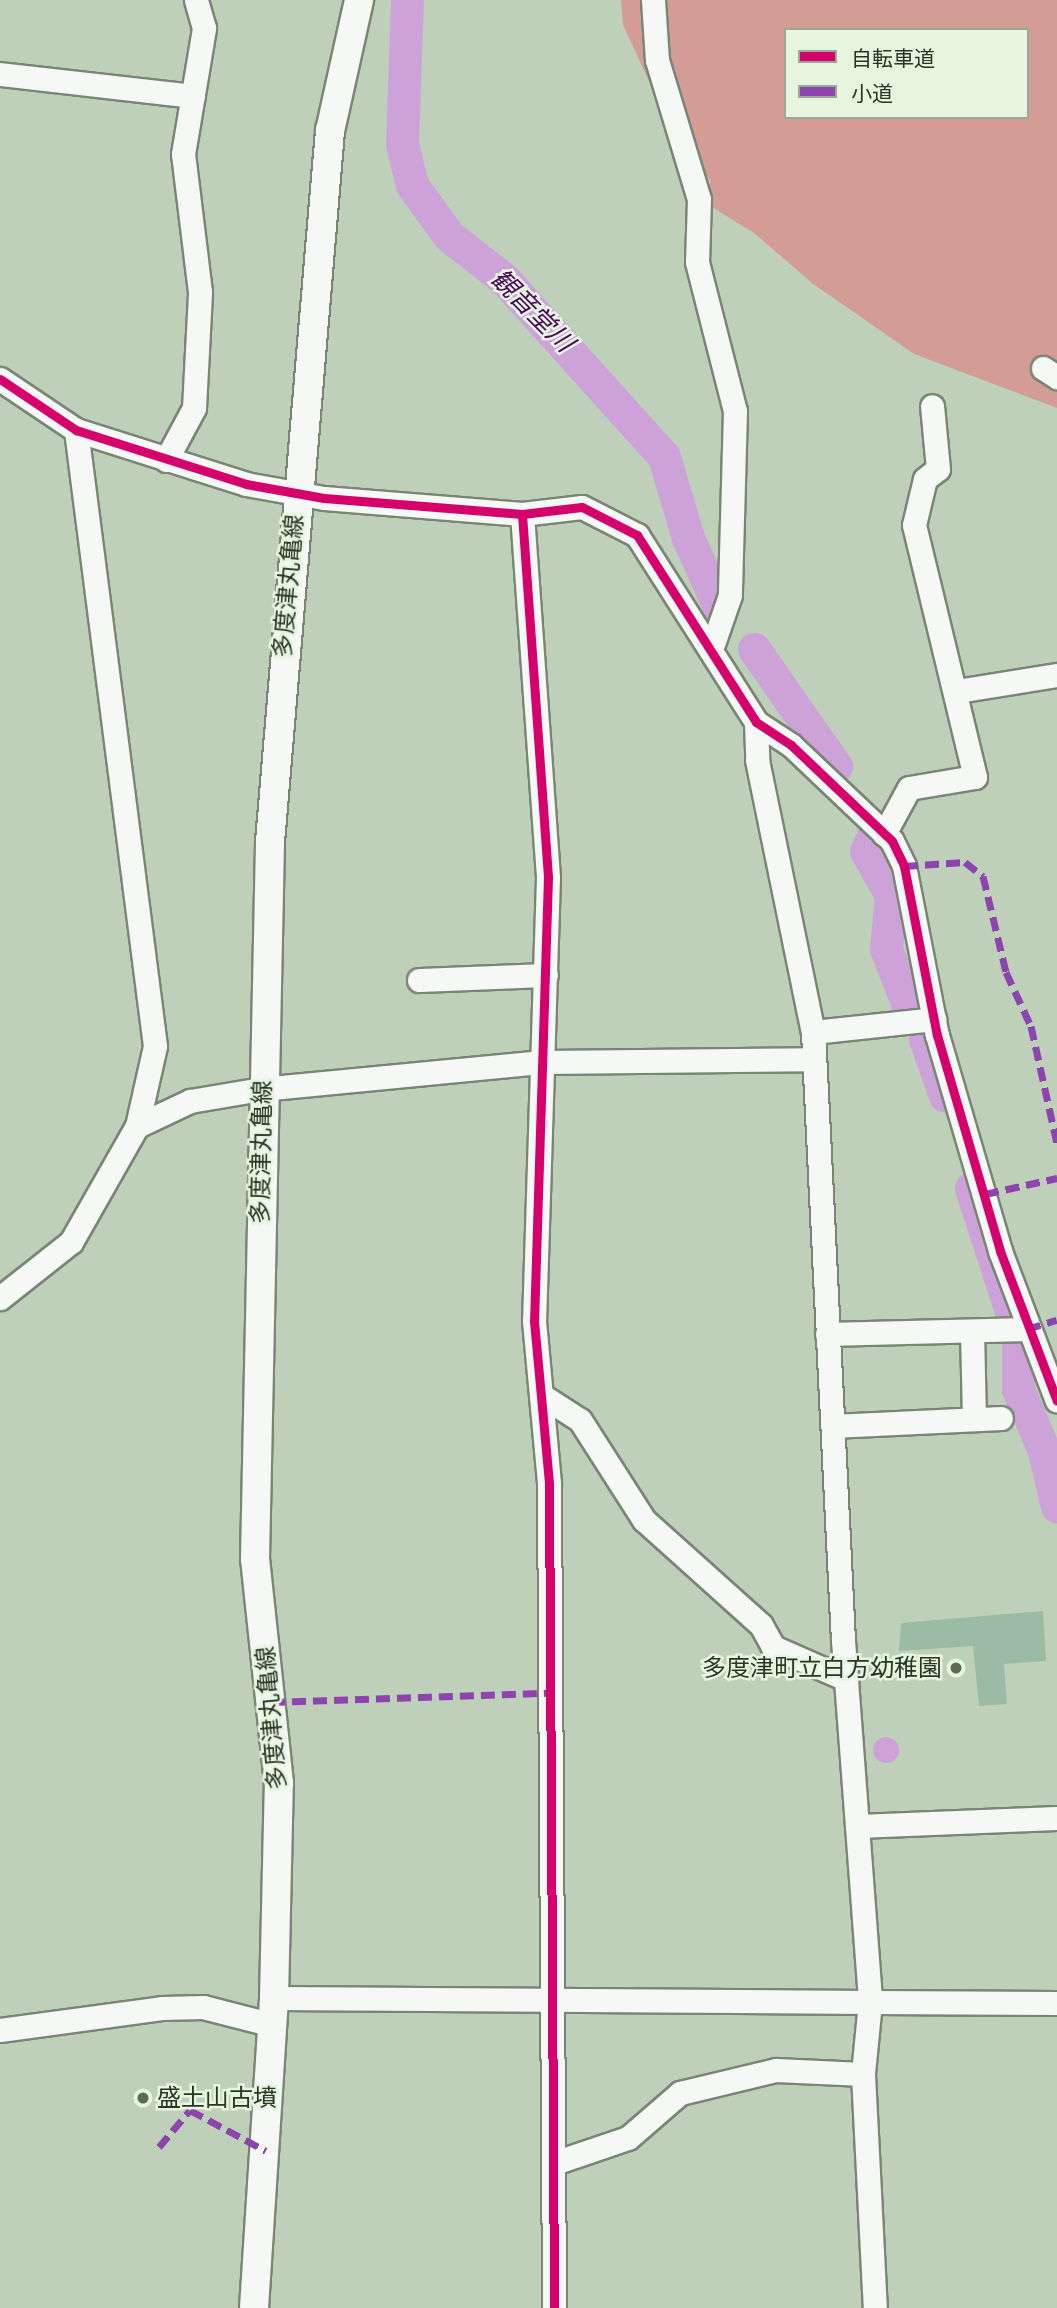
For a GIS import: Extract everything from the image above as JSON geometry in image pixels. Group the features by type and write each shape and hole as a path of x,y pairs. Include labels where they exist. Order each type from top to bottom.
{"main road":[{"name":"多度津丸亀線","path":"254,2308 274,2011 279,1783 256,1559 261,1089 270,842 296,494 330,131 359,0"}],"street":[{"path":"166,460 194,408 200,292 183,154 204,27 196,0"},
{"path":"653,0 657,60 699,200 697,262 735,411 730,594 711,650"},
{"path":"0,74 193,96"},
{"path":"0,379 76,430 166,460 296,494 522,514 582,507 637,535 756,722 791,745 884,834 904,866 934,1019 1027,1329 1057,1401"},
{"path":"884,834 909,788 975,777 957,691 914,525 925,479 938,470 932,407"},
{"path":"0,1298 71,1242 137,1126 155,1046 76,430"},
{"path":"522,514 548,877 534,1321 549,1484 550,2003 557,2161 554,2308"},
{"path":"957,691 1057,675"},
{"path":"756,722 757,760 813,1032 812,1059 846,1679 870,2002 863,2074 875,2308"},
{"path":"419,979 546,975"},
{"path":"813,1032 934,1019"},
{"path":"137,1126 190,1101 261,1089 543,1062 812,1059"},
{"path":"827,1334 1027,1329"},
{"path":"972,1331 974,1419"},
{"path":"541,1395 580,1420 644,1520 761,1625 773,1647 846,1679"},
{"path":"833,1426 1001,1418"},
{"path":"857,1826 1057,1818"},
{"path":"0,2029 162,2008 274,2011 550,2003 1057,2003"},
{"path":"557,2161 628,2138 680,2093 776,2070 863,2074"}],"shaded area":[{"path":"621,0 1057,0 1057,408 914,354 812,283 754,233 699,199 711,182 659,103 623,25"},
{"path":"886,1737 895,1741 899,1750 895,1759 886,1763 877,1759 873,1750 877,1741"}],"building":[{"path":"1043,1611 1046,1661 1004,1664 1007,1704 979,1706 973,1646 899,1651 901,1623"}],"waterway":[{"name":"観音堂川","path":"407,0 402,144 412,185 449,236 504,279 664,457 688,538 721,611"},
{"name":"観音堂川","path":"754,649 836,766"},
{"name":"観音堂川","path":"876,829 866,851 891,895 886,949 910,1010"},
{"name":"観音堂川","path":"925,1039 945,1096"},
{"name":"観音堂川","path":"971,1188 1010,1309"},
{"name":"観音堂川","path":"1018,1344 1018,1389 1044,1451 1057,1507"}],"marked path":[{"path":"904,866 965,862 983,876 1006,972 1031,1026 1057,1143"},
{"path":"985,1194 1057,1178"},
{"path":"1027,1329 1057,1320"},
{"path":"271,1702 549,1693"},
{"path":"159,2147 190,2110 266,2151"}],"cycle path":[{"path":"0,379 76,430 246,484 324,498 522,514 582,507 637,535 756,722 791,745 892,841 904,866 937,1035 1000,1251 1057,1401"},
{"path":"522,514 548,877 534,1321 549,1484 554,2308"}],"place":[{"name":"多度津町立白方幼稚園","path":"956,1668"},
{"name":"盛土山古墳","path":"143,2098"}]}
